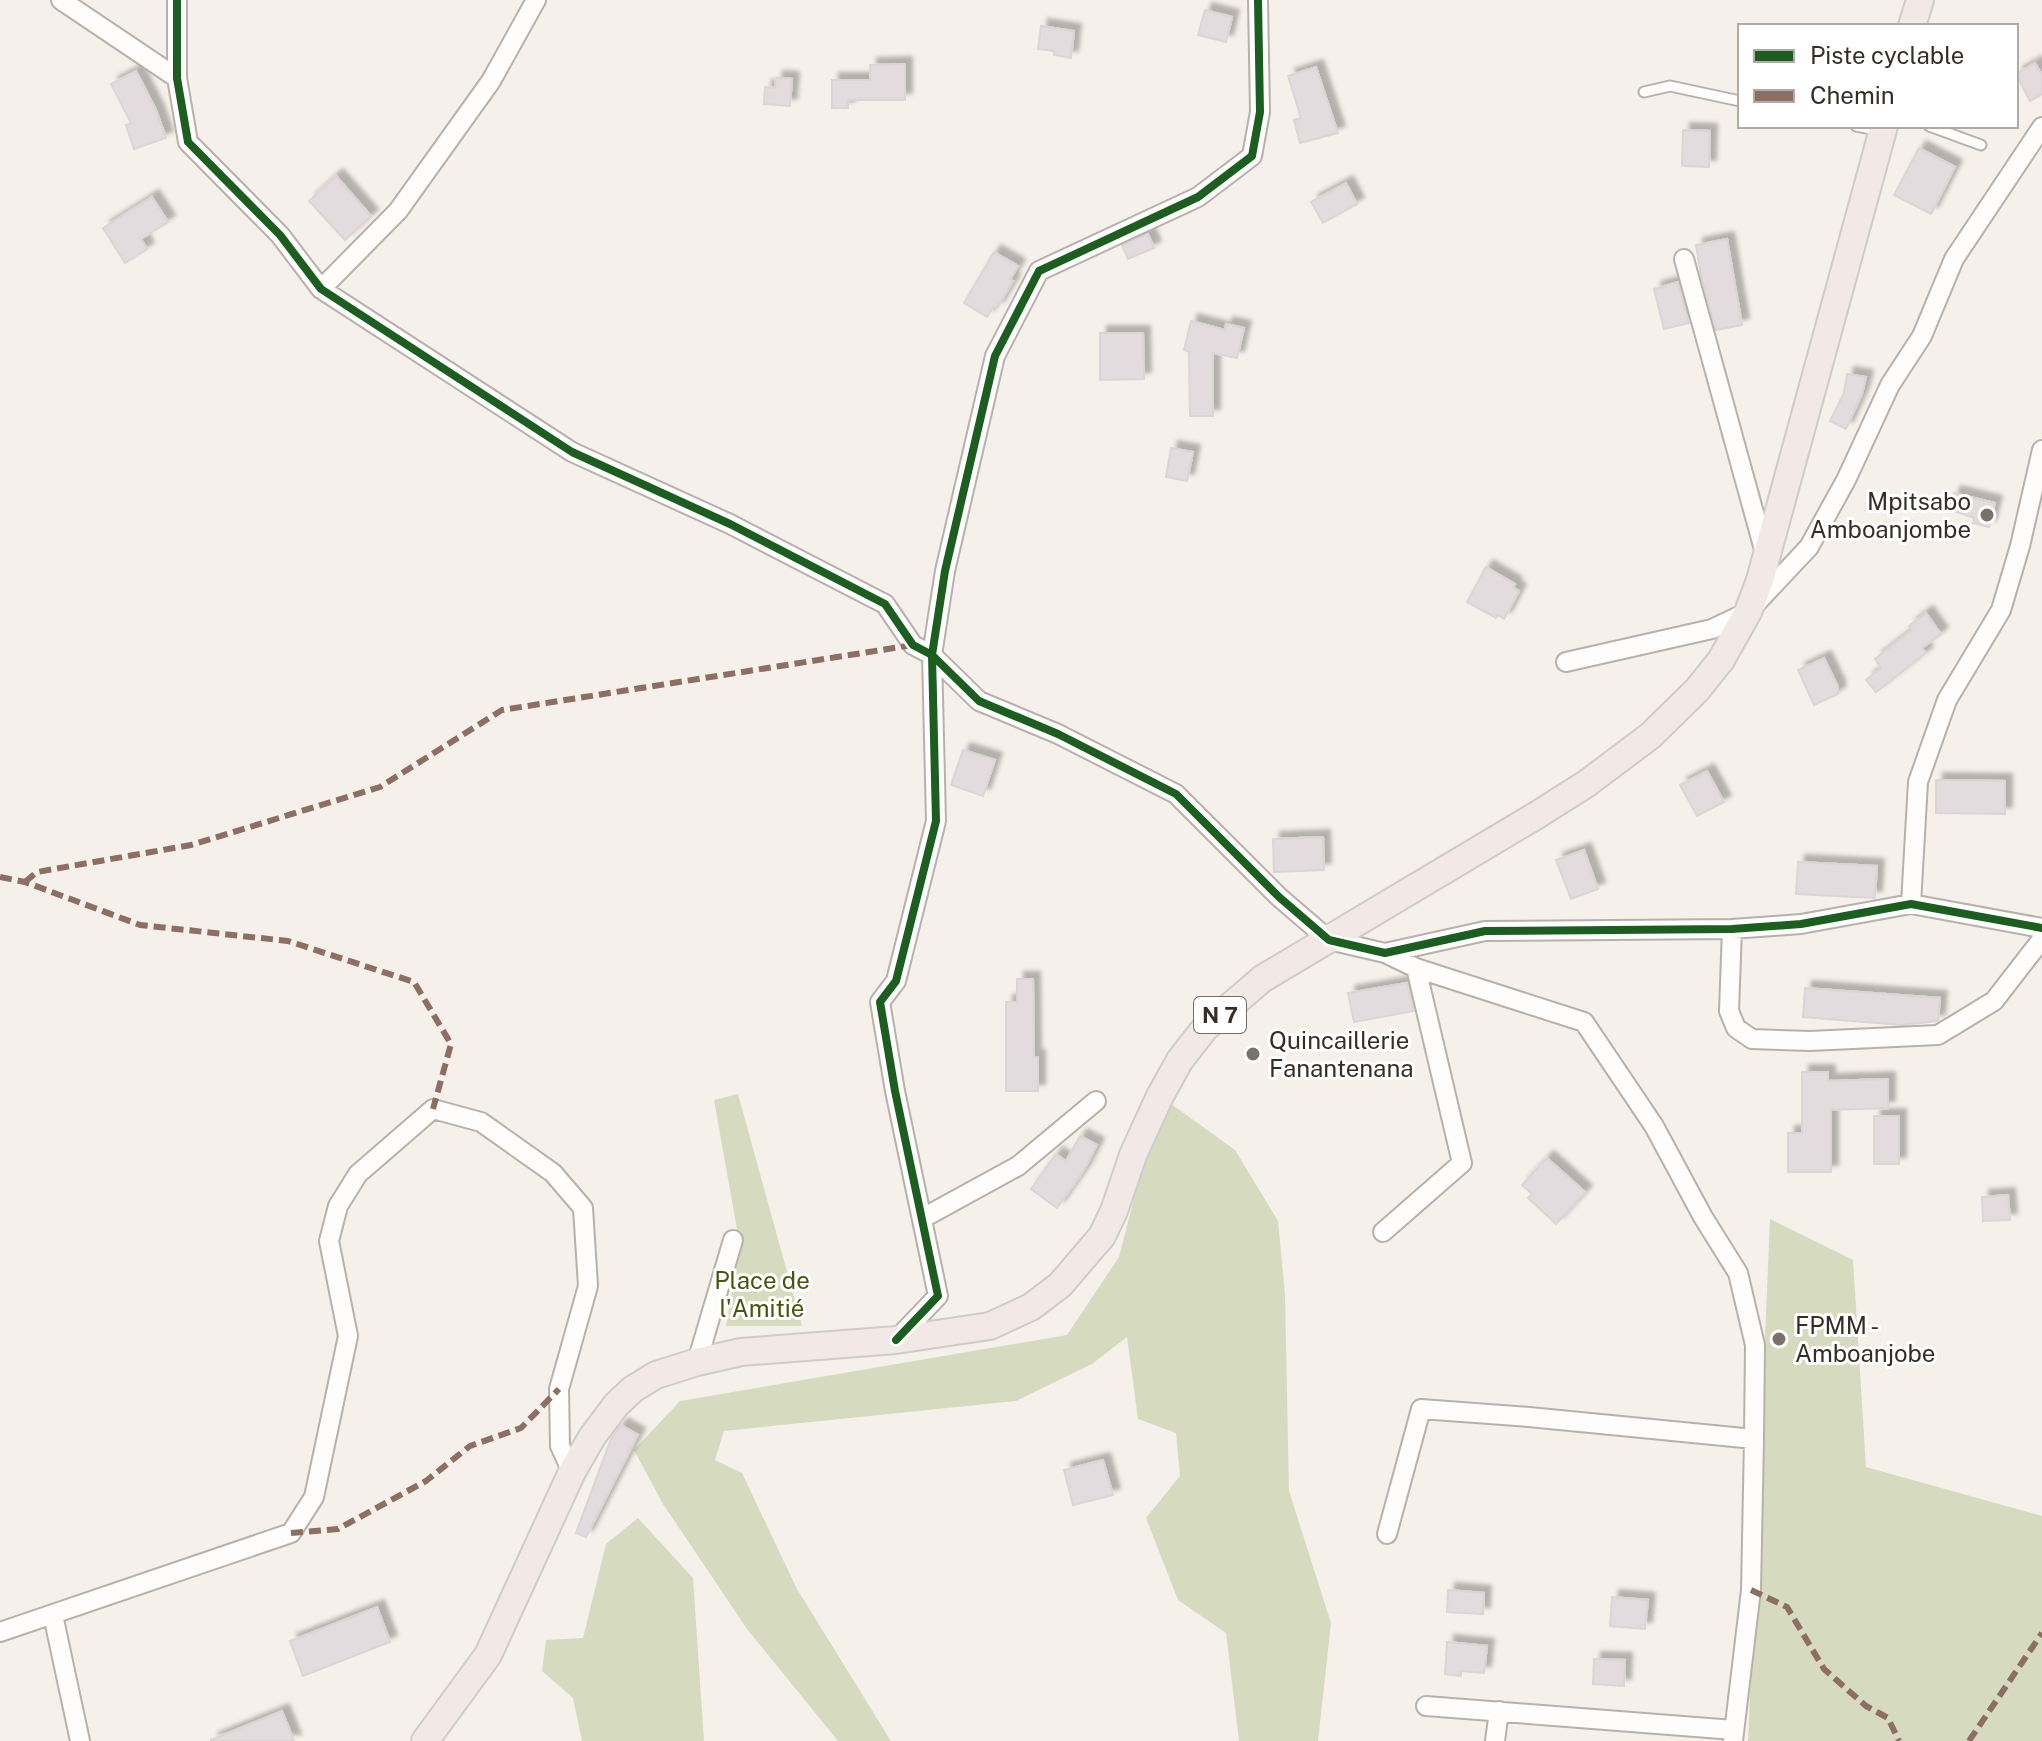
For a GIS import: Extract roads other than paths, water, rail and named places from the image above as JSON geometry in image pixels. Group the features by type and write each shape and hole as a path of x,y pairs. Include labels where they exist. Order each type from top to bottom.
{"main road":[{"path":"1913,24 1920,0"},
{"name":"N 7","path":"425,1741 488,1655 572,1472 592,1437 624,1397 656,1375 741,1352 896,1340 990,1326 1031,1307 1060,1285 1102,1236 1160,1096 1180,1060 1205,1028 1262,979 1586,784 1650,736 1697,690 1721,660 1748,612 1760,580 1884,129"}],"street":[{"path":"61,0 177,78"},
{"path":"177,0 177,78 188,142 280,235 321,289 572,452 730,524 885,604 913,645 932,655 979,701 1058,734 1176,794 1279,897 1329,940 1385,953 1416,968 1584,1022 1654,1126 1703,1217 1738,1273 1755,1345 1751,1590 1733,1735 1426,1706"},
{"path":"321,289 398,211 491,81 536,0"},
{"path":"896,1340 938,1296 895,1091 880,1002 896,981 936,821 932,655 945,571 995,356 1039,271 1198,197 1252,156 1260,112 1258,0"},
{"path":"1566,662 1712,629 1748,612 1809,547 1846,480 1890,385 1922,336 1954,259 2042,127"},
{"path":"1684,259 1765,553"},
{"path":"1911,904 1918,782 1947,700 2001,610 2020,546 2042,450"},
{"path":"1385,953 1485,931 1732,929 1801,924 1911,904 2042,928"},
{"path":"1732,929 1729,1011 1736,1028 1752,1039 1810,1041 1938,1035 1994,1001 2042,939"},
{"path":"1383,1232 1462,1163 1416,968"},
{"path":"923,1218 1018,1166 1096,1101"},
{"path":"0,1632 291,1533 314,1497 348,1336 329,1241 338,1206 358,1174 433,1109 481,1122 553,1173 583,1208 588,1286 559,1389 560,1446 572,1472"},
{"path":"697,1362 733,1240"},
{"path":"1387,1534 1421,1409 1754,1439"},
{"path":"53,1615 80,1741"},
{"path":"1495,1741 1499,1711"}],"lane":[{"path":"1644,92 1670,86 1738,101"},
{"path":"1934,128 1981,145"}],"place":[{"name":"Mpitsabo Amboanjombe","path":"1987,515"},
{"name":"Quincaillerie Fanantenana","path":"1253,1054"},
{"name":"FPMM - Amboanjobe","path":"1779,1339"}],"park label":[{"name":"Place de l'Amitié","path":"762,1294"}]}
